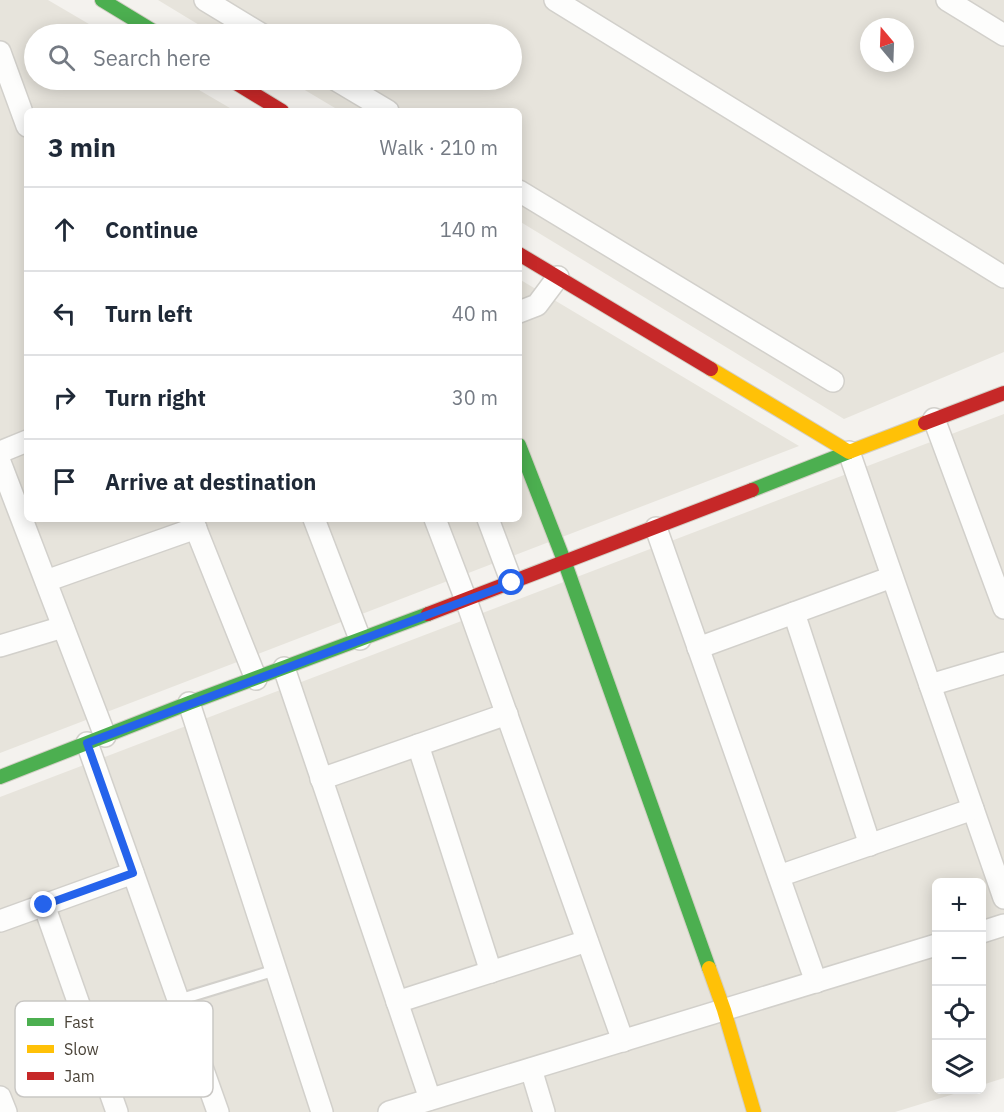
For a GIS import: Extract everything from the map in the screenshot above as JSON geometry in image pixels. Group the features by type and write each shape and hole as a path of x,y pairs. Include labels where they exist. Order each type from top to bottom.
{"street":[{"path":"102,0 142,24"},
{"path":"205,0 245,24"},
{"path":"555,0 1004,277"},
{"path":"947,0 1004,35"},
{"path":"0,52 24,118"},
{"path":"247,90 277,108"},
{"path":"352,90 382,108"},
{"path":"522,193 833,381"},
{"path":"522,256 849,452 1004,898"},
{"path":"522,311 537,305 558,277"},
{"path":"0,777 255,678 565,563 1004,393"},
{"path":"934,420 1004,608"},
{"path":"0,452 24,442"},
{"path":"522,453 565,563 724,1010 754,1112"},
{"path":"0,462 63,627 133,873 178,1000"},
{"path":"315,522 360,639"},
{"path":"436,522 507,714 622,1041"},
{"path":"489,522 512,583"},
{"path":"46,581 194,523 255,678"},
{"path":"656,528 816,982"},
{"path":"698,648 892,577"},
{"path":"794,613 870,845"},
{"path":"0,646 63,627"},
{"path":"930,685 1004,663"},
{"path":"284,668 430,1100"},
{"path":"189,703 322,1112"},
{"path":"321,779 507,714"},
{"path":"418,745 491,972"},
{"path":"779,876 973,809"},
{"path":"0,921 133,873"},
{"path":"44,905 78,1001"},
{"path":"986,930 1004,925"},
{"path":"397,1002 587,942"},
{"path":"389,1112 932,946"},
{"path":"531,1069 544,1112"},
{"path":"0,1097 6,1112"},
{"path":"112,1097 117,1112"},
{"path":"213,1097 218,1112"}],"lane":[{"path":"178,1000 276,970"}],"shaded area":[{"path":"0,0 48,0 89,24 24,24 24,90 199,90 230,108 24,108 24,522 522,522 522,281 799,446 0,753"},
{"path":"158,0 1004,0 1004,352 844,419 522,223 522,108 335,108 305,90 522,90 522,24 198,24"},
{"path":"1004,414 1004,1078 986,1084 986,878 932,878 932,1094 954,1094 895,1112 0,1112 0,797"}],"traffic: fast":[{"path":"102,0 142,24"},
{"path":"752,490 849,452"},
{"path":"522,453 565,563 709,968"},
{"path":"0,777 189,703 428,614"}],"traffic: slow":[{"path":"711,369 849,452 925,423"},
{"path":"709,968 754,1112"}],"traffic: jam":[{"path":"247,90 277,108"},
{"path":"522,256 711,369"},
{"path":"925,423 1004,393"},
{"path":"428,614 752,490"}],"route":[{"path":"44,905 133,873 87,743 512,583"}]}
